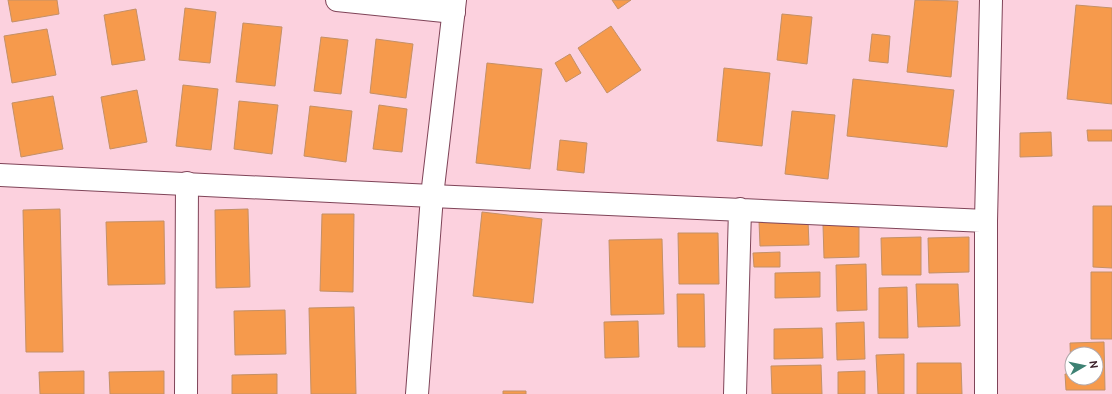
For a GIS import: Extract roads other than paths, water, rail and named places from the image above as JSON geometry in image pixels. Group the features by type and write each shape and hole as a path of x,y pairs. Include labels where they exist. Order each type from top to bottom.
{"street":[{"path":"337,0 454,6 432,196 417,394"},
{"path":"986,394 986,221 990,0"},
{"path":"0,175 986,221"},
{"path":"186,394 187,183"},
{"path":"736,394 740,209"}]}
